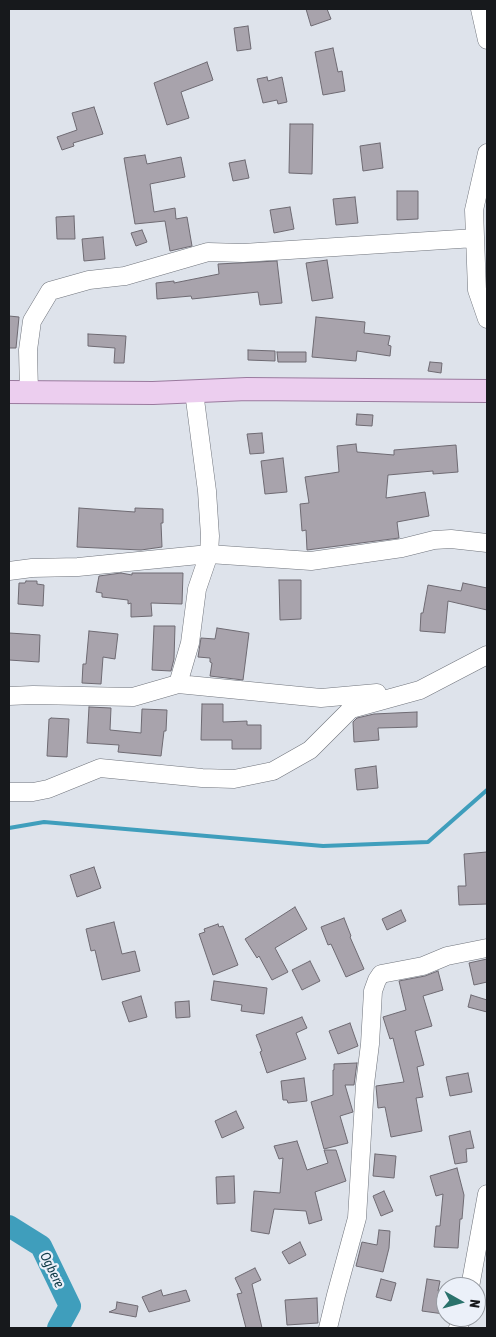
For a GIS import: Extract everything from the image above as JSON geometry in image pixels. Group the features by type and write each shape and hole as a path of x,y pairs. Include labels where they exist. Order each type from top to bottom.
{"main road":[{"path":"19,392 153,394 247,389 487,391"}],"street":[{"path":"480,9 487,40"},
{"path":"487,153 474,210 477,290 487,319"},
{"path":"19,392 32,321 50,291 89,280 126,276 208,252 242,253 475,238"},
{"path":"178,684 190,643 198,589 208,554 210,536 207,492 194,392"},
{"path":"9,571 32,568 78,567 208,554 311,560 402,548 434,540 451,539 487,543"},
{"path":"9,792 33,792 48,789 100,768 202,778 234,779 274,771 310,750 352,709 420,690 487,655"},
{"path":"9,696 133,697 178,684 321,698 420,690"},
{"path":"328,1328 357,1218 365,1084 370,1044 373,991 377,980 382,974 423,966 447,956 487,948"},
{"path":"472,1277 487,1194"}],"building":[{"path":"306,9 327,9 331,19 311,26"},
{"path":"248,26 251,49 237,51 234,28"},
{"path":"333,48 338,72 342,71 345,91 323,95 315,52"},
{"path":"207,62 213,80 181,92 189,118 167,125 154,83"},
{"path":"267,77 268,81 282,77 287,102 278,104 277,100 263,103 257,79"},
{"path":"94,107 103,134 73,143 74,146 62,150 57,137 77,130 72,113"},
{"path":"290,124 313,124 312,174 289,173"},
{"path":"380,143 383,168 363,171 360,146"},
{"path":"145,155 147,164 181,157 185,177 150,184 154,212 175,208 176,219 187,217 192,246 170,251 165,221 135,224 124,158"},
{"path":"245,160 249,178 233,181 229,163"},
{"path":"397,191 418,191 418,219 397,220"},
{"path":"355,197 358,223 336,225 333,199"},
{"path":"290,207 294,229 274,233 270,210"},
{"path":"74,216 75,239 57,239 56,217"},
{"path":"142,230 147,242 136,246 131,233"},
{"path":"103,237 105,259 84,261 82,239"},
{"path":"327,260 333,298 312,301 306,263"},
{"path":"277,261 282,303 260,305 258,292 192,299 191,296 157,299 156,283 174,281 174,283 219,274 218,264"},
{"path":"9,316 19,317 16,348 9,348"},
{"path":"316,317 365,322 364,333 390,336 388,345 391,346 390,356 357,351 356,361 312,357"},
{"path":"88,334 126,336 124,363 114,363 115,348 88,346"},
{"path":"248,350 275,351 275,361 248,360"},
{"path":"277,352 306,352 306,362 278,362"},
{"path":"430,362 442,363 441,373 428,371"},
{"path":"357,414 373,415 372,426 356,425"},
{"path":"262,433 264,453 250,454 247,434"},
{"path":"356,444 357,452 394,455 394,450 456,445 458,472 433,474 433,471 388,475 386,498 425,492 429,516 397,522 399,538 307,550 306,530 302,531 300,504 309,503 305,477 339,472 337,446"},
{"path":"283,458 287,492 265,494 261,461"},
{"path":"79,508 135,512 135,508 163,509 163,523 161,523 162,547 141,550 77,547"},
{"path":"121,573 132,575 132,573 183,573 182,604 151,603 152,616 131,617 131,603 128,604 128,600 102,597 102,593 96,592 99,576"},
{"path":"279,580 301,580 301,619 280,620"},
{"path":"26,581 37,581 37,584 44,585 43,606 18,604 19,583 25,583"},
{"path":"463,583 487,588 487,610 448,601 445,633 420,631 421,613 423,613 428,585 461,591"},
{"path":"154,626 175,626 174,659 171,671 152,670"},
{"path":"217,628 249,633 243,680 210,676 212,663 210,658 198,657 201,638 215,639"},
{"path":"89,631 118,634 115,659 103,657 101,684 82,683 83,664 86,664"},
{"path":"9,633 40,635 39,662 9,660"},
{"path":"202,704 223,704 223,722 247,721 247,725 261,725 261,749 232,749 232,740 201,740"},
{"path":"89,707 111,708 110,730 141,733 142,709 167,710 166,731 164,731 161,756 118,752 119,745 87,743"},
{"path":"417,712 417,727 378,728 379,740 354,742 353,722 357,718 374,714"},
{"path":"49,719 69,719 67,757 47,756"},
{"path":"376,766 378,788 357,790 355,769"},
{"path":"487,852 487,904 459,905 458,886 466,886 464,854"},
{"path":"94,867 101,888 77,897 70,875"},
{"path":"295,907 307,929 275,948 288,972 272,980 259,956 257,958 245,939"},
{"path":"401,910 406,921 387,930 382,919"},
{"path":"344,918 364,969 346,977 331,944 328,945 321,927"},
{"path":"114,922 122,954 135,951 140,971 102,980 95,950 91,951 86,929"},
{"path":"218,924 219,927 223,926 238,965 213,975 199,934 205,932 204,929"},
{"path":"487,959 487,982 474,985 469,963"},
{"path":"310,961 320,981 302,990 292,970"},
{"path":"438,971 443,990 423,996 432,1026 415,1031 424,1065 417,1067 423,1097 416,1098 422,1131 391,1137 385,1107 378,1108 376,1086 404,1082 393,1038 390,1039 383,1017 406,1010 399,981 425,976"},
{"path":"214,981 267,988 264,1014 241,1011 242,1005 211,1000"},
{"path":"471,995 487,1000 487,1012 468,1007"},
{"path":"141,996 147,1017 129,1022 122,1002"},
{"path":"189,1001 190,1017 176,1018 175,1002"},
{"path":"302,1017 307,1028 296,1033 306,1059 267,1073 256,1035"},
{"path":"350,1023 358,1046 338,1054 329,1031"},
{"path":"357,1063 354,1085 345,1085 353,1112 340,1116 348,1143 324,1149 311,1102 333,1095 334,1064"},
{"path":"468,1073 472,1092 450,1096 446,1077"},
{"path":"304,1078 307,1101 288,1103 287,1100 283,1100 281,1081"},
{"path":"236,1111 244,1128 222,1138 215,1121"},
{"path":"470,1131 474,1148 466,1149 467,1162 455,1164 449,1136"},
{"path":"297,1141 307,1170 328,1163 324,1150 336,1150 346,1181 315,1192 322,1220 309,1224 306,1211 274,1209 269,1234 251,1231 254,1191 280,1193 283,1158 279,1159 274,1146"},
{"path":"375,1154 396,1156 394,1178 373,1176"},
{"path":"457,1168 464,1195 458,1248 434,1247 436,1226 440,1226 443,1194 436,1196 430,1176"},
{"path":"234,1176 235,1203 217,1204 216,1177"},
{"path":"384,1191 393,1211 381,1216 373,1196"},
{"path":"379,1230 390,1231 389,1248 383,1272 356,1266 362,1242 377,1245"},
{"path":"300,1242 306,1255 289,1264 282,1252"},
{"path":"255,1268 261,1280 252,1284 262,1328 246,1328 237,1294 242,1293 235,1278"},
{"path":"381,1279 396,1283 391,1301 376,1297"},
{"path":"427,1279 436,1280 436,1313 422,1311"},
{"path":"161,1290 163,1296 186,1290 190,1301 149,1312 142,1297"},
{"path":"317,1298 318,1323 287,1325 285,1300"},
{"path":"117,1302 138,1306 136,1317 109,1312 116,1309"}],"waterway":[{"path":"9,828 44,822 323,846 428,842 487,790"},
{"name":"Ogbere","path":"9,1226 41,1246 70,1306 58,1328"}]}
